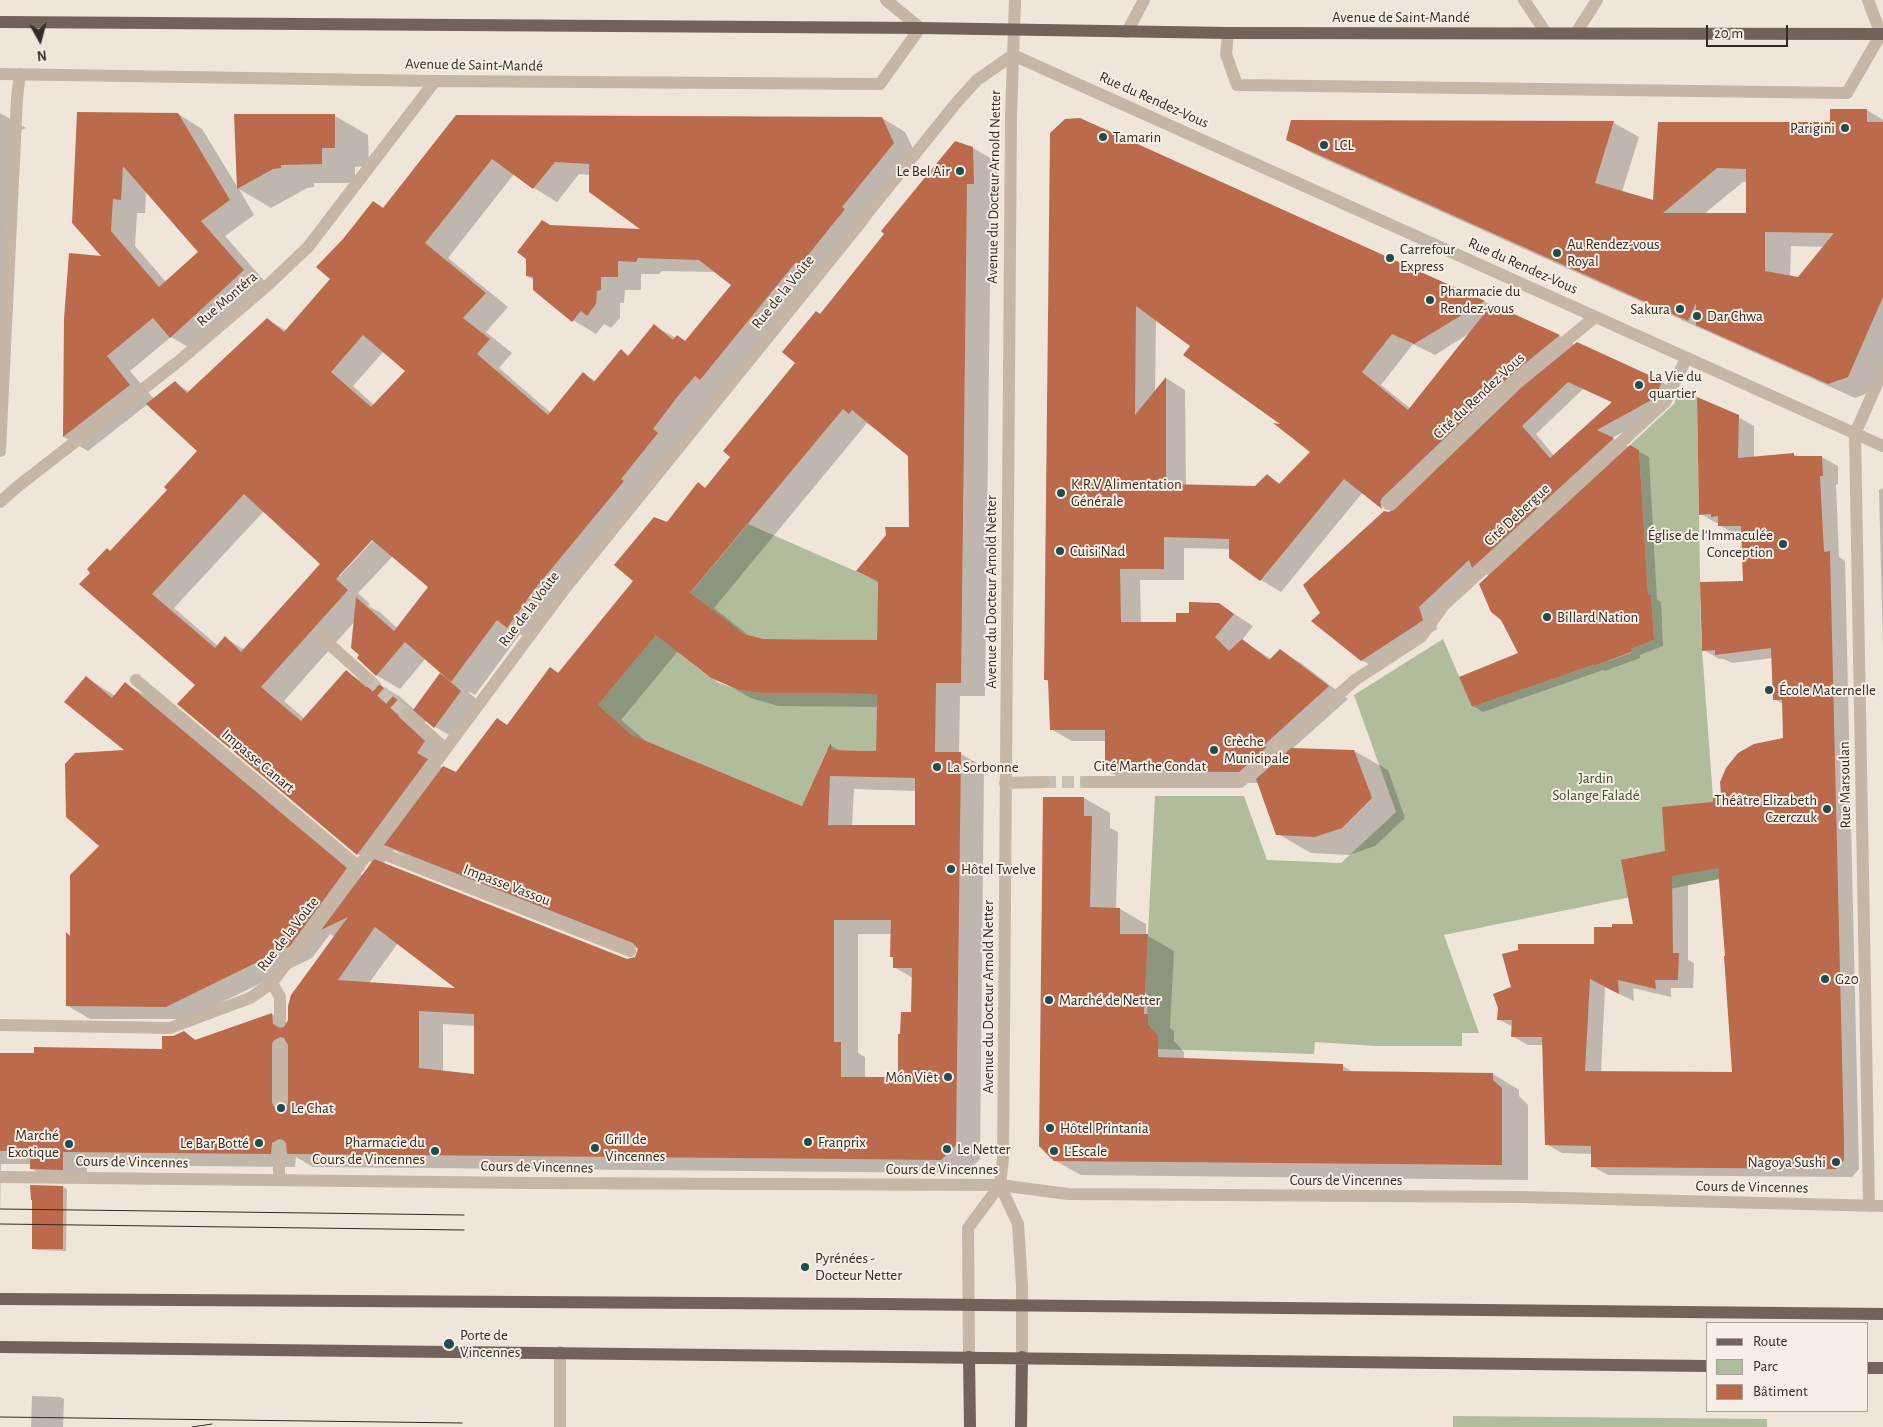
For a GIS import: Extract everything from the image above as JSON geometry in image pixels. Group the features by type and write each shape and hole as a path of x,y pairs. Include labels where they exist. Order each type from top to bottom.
{"main road":[{"name":"Avenue de Saint-Mandé","path":"0,22 920,28 1228,34 1882,34"},
{"path":"0,1299 1883,1314"},
{"path":"0,1347 1706,1366"},
{"path":"969,1357 970,1427"},
{"path":"1021,1427 1022,1358"},
{"path":"1868,1368 1883,1368"}],"street":[{"path":"886,0 920,28"},
{"name":"Avenue du Docteur Arnold Netter","path":"1000,1185 1003,1159 1012,55 1015,0"},
{"path":"1127,32 1144,0"},
{"path":"1524,0 1546,33"},
{"path":"1576,33 1597,0"},
{"path":"1228,34 1226,54 1237,85 1847,93 1882,34 1868,0"},
{"name":"Avenue de Saint-Mandé","path":"0,74 435,81 880,84 920,28"},
{"name":"Rue du Rendez-Vous","path":"1012,55 1159,119 1686,359 1883,446"},
{"name":"Rue de la Voûte","path":"0,1025 170,1028 250,998 272,983 566,587 957,102 977,80 1012,55"},
{"path":"0,451 17,98 20,74"},
{"name":"Rue Montéra","path":"0,502 171,368 269,284 308,247 435,81"},
{"name":"Cité du Rendez-Vous","path":"1388,504 1516,381 1595,317"},
{"name":"Cité Debergue","path":"1355,680 1421,637 1444,605 1664,402 1686,359"},
{"name":"Rue Marsoulan","path":"1868,1206 1855,434 1883,370"},
{"path":"318,634 368,679"},
{"name":"Impasse Canart","path":"136,680 359,867"},
{"name":"Cité Marthe Condat","path":"1086,782 1240,782 1355,680"},
{"path":"406,714 446,749"},
{"path":"1006,783 1044,782"},
{"name":"Impasse Vassou","path":"371,849 630,951"},
{"path":"272,983 280,997 280,1020"},
{"path":"280,1045 280,1103"},
{"path":"279,1147 279,1179"},
{"name":"Cours de Vincennes","path":"0,1177 528,1183 1000,1185 1068,1194 1522,1197 1883,1206"},
{"path":"969,1357 968,1228 1000,1185 1018,1224 1022,1306 1022,1358"},
{"path":"560,1352 560,1427"}],"green space":[{"name":"Jardin Solange Faladé","path":"1679,389 1697,397 1701,636 1719,879 1444,935 1479,1033 1462,1033 1462,1046 1377,1046 1315,1042 1314,1054 1158,1049 1158,1036 1148,1024 1145,992 1155,796 1244,796 1267,860 1341,863 1396,812 1354,695 1443,639 1472,707 1631,653 1631,649 1654,640 1651,595 1648,595 1639,450 1630,445 1674,404"},
{"path":"748,524 878,581 877,645 867,640 764,639 744,634 688,596"},
{"path":"659,631 666,642 704,673 719,683 739,690 762,693 866,694 877,691 876,751 827,750 802,806 632,735 598,705"},
{"path":"1453,1416 1767,1419 1767,1427 1453,1427"}],"building":[{"path":"1830,109 1867,109 1867,122 1883,122 1883,297 1848,377 1828,384 1696,325 1696,303 1688,321 1286,140 1291,120 1614,121 1595,183 1653,200 1658,122 1830,122","holes":["1717,168 1746,169 1746,213 1663,213","1765,232 1834,233 1798,277 1765,271"]},
{"path":"77,112 178,113 230,200 201,221 244,270 170,338 153,318 107,356 130,385 63,437 64,319 69,253 101,256 72,223","holes":["123,166 198,252 159,287 111,231 113,199 121,200"]},
{"path":"234,114 335,114 335,148 322,148 322,164 281,165 281,168 273,169 237,189"},
{"path":"456,115 882,117 894,143 842,207 845,209 800,265 796,262 700,380 695,376 678,396 653,429 658,433 621,479 624,481 534,590 507,628 497,620 451,682 405,642 376,676 357,658 359,655 351,648 356,597 394,631 428,587 372,540 336,579 348,590 261,687 301,721 346,670 366,687 371,687 376,681 404,706 398,712 399,717 425,741 417,753 428,759 357,855 177,704 195,685 79,584 90,573 87,569 107,548 110,551 167,490 164,487 197,451 146,404 175,381 187,393 267,318 284,332 330,279 316,267 343,239 373,201 383,208","holes":["492,159 533,189 555,162 589,164 589,192 640,229 550,225 542,220 517,252 526,259 526,276 533,277 533,290 572,322 581,311 587,316 596,304 597,291 601,290 601,277 618,277 618,261 636,262 638,258 699,260 731,285 685,341 677,335 673,340 654,324 628,356 621,349 594,382 583,372 548,415 477,354 490,339 463,318 486,293 425,243","363,335 405,371 371,407 331,372","244,494 320,564 241,652 225,636 215,648 152,594"]},
{"path":"1080,118 1485,301 1414,344 1392,334 1362,372 1408,410 1492,304 1560,335 1511,375 1382,498 1380,502 1382,509 1344,479 1260,581 1229,558 1229,539 1164,537 1164,569 1120,569 1121,622 1176,622 1176,613 1189,613 1189,602 1219,603 1234,614 1215,637 1229,651 1242,639 1269,660 1280,649 1329,686 1262,747 1267,747 1239,772 1105,771 1105,730 1050,730 1048,680 1044,680 1050,133 1065,119","holes":["1136,306 1190,346 1183,355 1280,424 1273,423 1310,452 1279,484 1267,474 1255,486 1166,484 1166,377 1135,415"]},
{"path":"955,141 973,147 974,184 967,184 961,683 936,683 935,752 961,752 956,1145 941,1160 287,1154 286,1143 279,1139 272,1143 271,1154 63,1152 63,1170 30,1169 30,1151 0,1151 0,1053 34,1053 34,1047 162,1049 162,1036 173,1036 184,1031 195,1040 272,1013 273,1024 280,1028 284,1027 288,1020 288,1006 291,995 348,917 321,930 374,859 627,959 635,957 638,949 633,943 384,845 443,766 456,772 497,718 507,725 550,667 558,673 633,581 614,565 654,517 667,522 698,482 705,488 730,457 723,451 795,363 782,352 816,311 820,314 884,234 881,231","holes":["843,409 849,414 852,410 908,456 909,527 885,527 886,535 856,571 878,581 877,640 764,639 744,634 690,593","656,635 711,678 739,690 762,693 877,694 876,751 831,750 830,744 802,806 632,735 598,705","830,776 915,778 915,825 828,825","834,920 891,920 890,957 893,957 893,968 912,968 911,1012 901,1012 900,1034 898,1034 898,1077 841,1077 841,1042 834,1042","375,927 455,988 338,980","419,1011 474,1014 474,1074 419,1068","280,1037 284,1038 288,1045 288,1103 287,1107 280,1111 276,1110 272,1103 273,1041"]},
{"path":"1577,342 1662,381 1655,398 1597,430 1614,438 1472,568 1469,560 1419,607 1423,620 1361,661 1311,621 1320,613 1303,585 1384,511 1394,510 1522,387","holes":["1568,382 1612,402 1550,458 1522,426"]},
{"path":"1697,397 1739,415 1738,458 1794,453 1794,456 1822,456 1823,476 1820,476 1824,552 1830,551 1844,1141 1844,1160 1836,1169 1591,1167 1591,1146 1545,1145 1542,1037 1511,1037 1512,1020 1497,1020 1498,1008 1493,994 1511,987 1502,954 1518,950 1518,944 1594,944 1594,927 1612,927 1612,924 1633,924 1621,860 1665,851 1662,807 1713,802 1713,794 1721,794 1720,782 1726,768 1738,753 1754,744 1783,738 1782,700 1773,700 1771,648 1715,655 1715,650 1702,651 1700,582 1743,581 1741,526 1718,526 1718,516 1711,517 1711,514 1699,515","holes":["1718,868 1732,1072 1585,1071 1590,979 1619,994 1618,980 1656,989 1655,980 1678,980 1679,953 1673,953 1672,876"]},
{"path":"1630,445 1639,450 1648,595 1651,595 1654,640 1631,649 1631,652 1594,666 1472,707 1459,677 1518,653 1501,620 1491,612 1479,584"},
{"path":"440,673 461,691 434,728 413,710"},
{"path":"86,676 112,698 125,682 347,868 290,946 166,1007 66,1006 66,932 70,936 70,875 99,846 66,817 65,764 75,753 124,750 64,702"},
{"path":"1291,748 1354,750 1372,798 1342,828 1315,837 1276,835 1256,779"},
{"path":"1043,797 1084,797 1084,816 1092,816 1090,907 1120,908 1120,934 1148,934 1144,1014 1148,1014 1148,1024 1158,1036 1158,1057 1343,1064 1343,1071 1493,1073 1493,1080 1502,1088 1502,1165 1054,1161 1039,1146"},
{"path":"30,1185 63,1186 63,1249 32,1249 32,1200"}],"tunnel":[{"path":"368,679 406,714"},
{"path":"1044,782 1086,782"}],"tram line":[{"path":"0,1209 464,1215"},
{"path":"0,1224 464,1230"},
{"path":"0,1417 462,1423"},
{"path":"192,1427 212,1424"}],"place":[{"name":"Parigini","path":"1845,128"},
{"name":"Tamarin","path":"1103,137"},
{"name":"LCL","path":"1324,145"},
{"name":"Le Bel Air","path":"960,171"},
{"name":"Au Rendez-vous Royal","path":"1557,253"},
{"name":"Carrefour Express","path":"1390,258"},
{"name":"Pharmacie du Rendez-vous","path":"1430,300"},
{"name":"Sakura","path":"1680,309"},
{"name":"Dar Chwa","path":"1697,316"},
{"name":"La Vie du quartier","path":"1639,385"},
{"name":"K.R.V Alimentation Générale","path":"1061,493"},
{"name":"Église de l'Immaculée Conception","path":"1783,544"},
{"name":"Cuisi'Nad","path":"1060,551"},
{"name":"Billard Nation","path":"1547,617"},
{"name":"École Maternelle","path":"1769,690"},
{"name":"Crèche Municipale","path":"1214,750"},
{"name":"La Sorbonne","path":"937,767"},
{"name":"Théâtre Elizabeth Czerczuk","path":"1827,809"},
{"name":"Hôtel Twelve","path":"951,869"},
{"name":"G20","path":"1825,979"},
{"name":"Marché de Netter","path":"1049,1000"},
{"name":"Món Viêt","path":"948,1077"},
{"name":"Le Chat","path":"281,1108"},
{"name":"Hôtel Printania","path":"1050,1128"},
{"name":"Franprix","path":"808,1142"},
{"name":"Le Bar Botté","path":"259,1143"},
{"name":"Marché Exotique","path":"69,1144"},
{"name":"Grill de Vincennes","path":"595,1148"},
{"name":"Le Netter","path":"947,1149"},
{"name":"Pharmacie du Cours de Vincennes","path":"435,1151"},
{"name":"L'Escale","path":"1054,1151"},
{"name":"Nagoya Sushi","path":"1836,1162"},
{"name":"Pyrénées - Docteur Netter","path":"805,1267"},
{"name":"Porte de Vincennes","path":"449,1344"}]}
